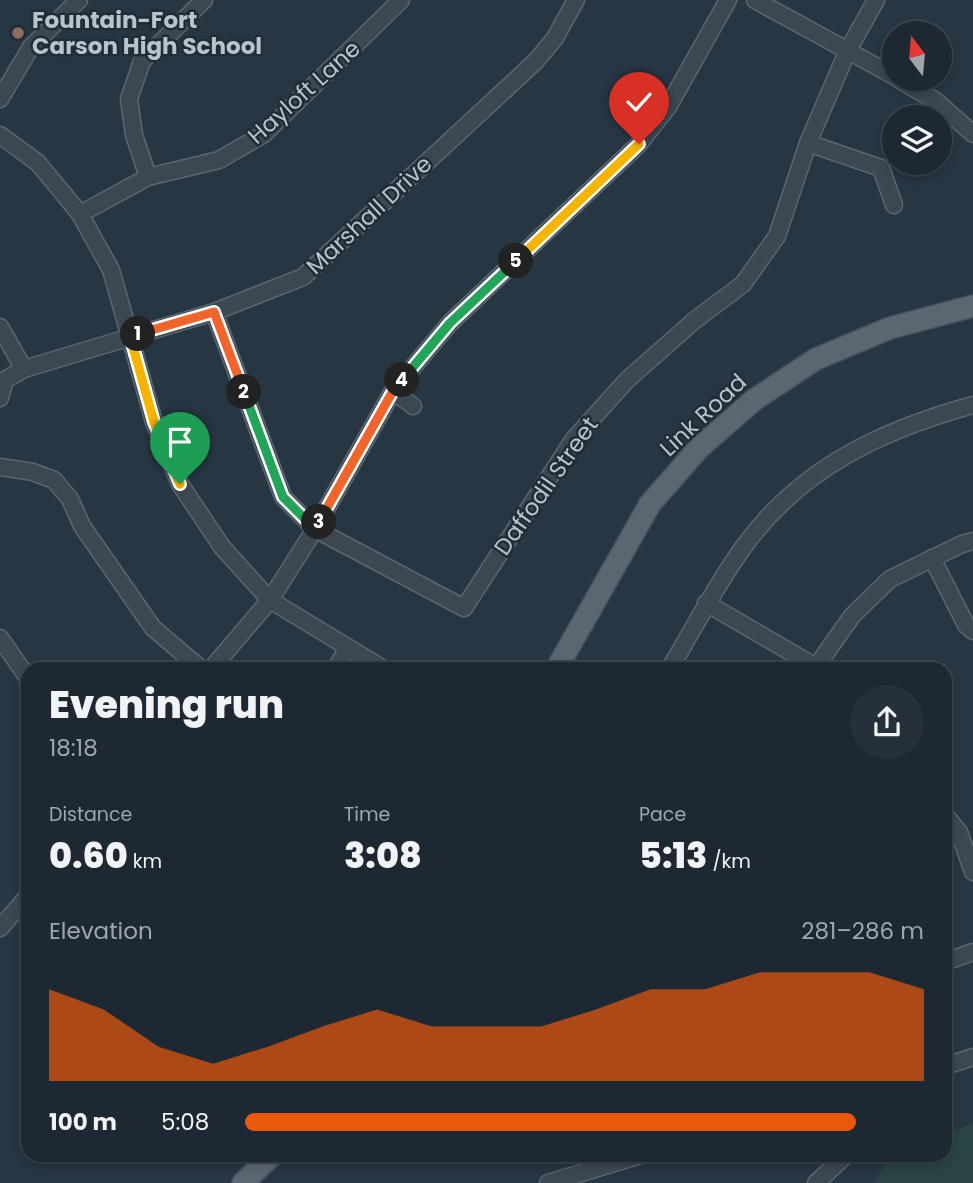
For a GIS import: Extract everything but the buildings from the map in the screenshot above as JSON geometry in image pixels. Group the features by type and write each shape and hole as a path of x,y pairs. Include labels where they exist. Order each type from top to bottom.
{"main road":[{"name":"Link Road","path":"560,662 650,504 699,448 745,408 816,359 890,328 973,306"},
{"path":"243,1183 265,1162"}],"street":[{"path":"0,99 31,47 79,0"},
{"path":"148,177 134,135 129,99 142,61 204,0"},
{"name":"Hayloft Lane","path":"80,214 148,177 219,160 264,134 401,0"},
{"name":"Marshall Drive","path":"0,398 5,380 24,369 214,312 303,278 536,61 555,38 576,0"},
{"path":"217,662 270,600 315,529 393,391 450,323 639,144 668,107 728,0"},
{"path":"755,0 882,70"},
{"name":"Daffodil Street","path":"214,312 283,497 315,529 464,608 574,439 627,380 695,320 743,284 778,236 808,143 848,50 876,0"},
{"path":"919,91 936,101 973,134"},
{"path":"0,135 38,163 80,214 111,270 154,422 180,484 222,547 270,600 372,662"},
{"path":"808,143 881,168 894,205"},
{"path":"0,327 24,369"},
{"path":"393,391 413,406"},
{"path":"673,662 706,603 745,544 776,508 817,474 860,446 926,418 973,405"},
{"path":"0,467 33,471 54,480 70,499 82,526 153,628 193,662"},
{"path":"821,662 852,616 890,579 973,541"},
{"path":"932,558 966,625 973,631"},
{"path":"706,603 808,662"},
{"path":"0,638 21,668"},
{"path":"340,662 348,648"},
{"path":"966,827 973,872"},
{"path":"0,928 21,904"},
{"path":"952,960 973,952"},
{"path":"952,1064 973,1058"},
{"path":"548,1183 618,1162"},
{"path":"816,1183 838,1162"}],"green space":[{"path":"973,1123 973,1183 873,1183 887,1162 952,1162 952,1131"}],"place":[{"name":"Fountain-Fort Carson High School","path":"18,33"}],"route":[{"path":"180,484 154,422 130,336 214,312 283,497 315,529 393,391 450,323 639,144"}]}
